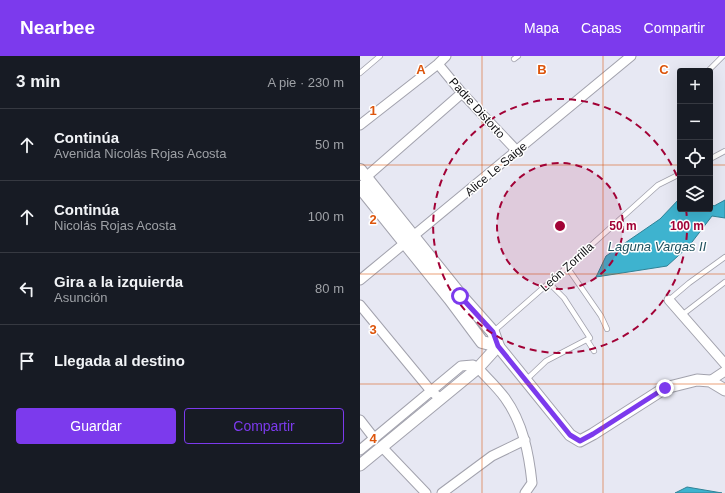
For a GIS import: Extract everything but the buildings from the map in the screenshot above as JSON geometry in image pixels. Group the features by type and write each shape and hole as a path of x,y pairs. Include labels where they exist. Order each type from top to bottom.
{"main road":[{"path":"362,178 409,240 482,342 498,346"},
{"path":"409,240 493,332 498,346"}],"street":[{"path":"360,125 438,64 446,56"},
{"name":"Alice Le Saige","path":"360,280 632,56"},
{"name":"Padre Distorto","path":"438,64 462,93 517,151"},
{"path":"362,178 462,93"},
{"path":"669,300 725,364"},
{"path":"360,305 431,391 441,400"},
{"path":"360,465 441,400 478,368 498,346 570,435 580,441 665,388 697,380 710,381 725,390"},
{"path":"360,450 461,366 473,365 478,368 505,398 517,419 525,440 532,483 525,493"},
{"path":"710,381 725,371"},
{"path":"360,420 374,438"},
{"path":"442,493 492,456 525,440"},
{"path":"382,447 426,493"}],"lane":[{"path":"360,73 380,56"},
{"path":"711,68 723,56"},
{"path":"713,157 725,151"},
{"name":"León Zorrilla","path":"493,332 658,185 677,176"},
{"path":"669,300 689,283 725,257"},
{"path":"567,267 601,316 607,329"},
{"path":"682,315 725,282"},
{"path":"525,381 546,361 590,338 564,298 549,283"},
{"path":"587,340 594,351"},
{"path":"374,438 382,447"}],"water":[{"name":"Laguna Vargas II","path":"725,200 725,218 712,216 689,246 667,266 596,277 606,256 660,219 677,201 677,212 713,212 713,205"},
{"path":"687,487 722,493 675,493"}],"route":[{"path":"460,296 493,332 498,346 525,381 570,435 580,441 665,388"}]}
